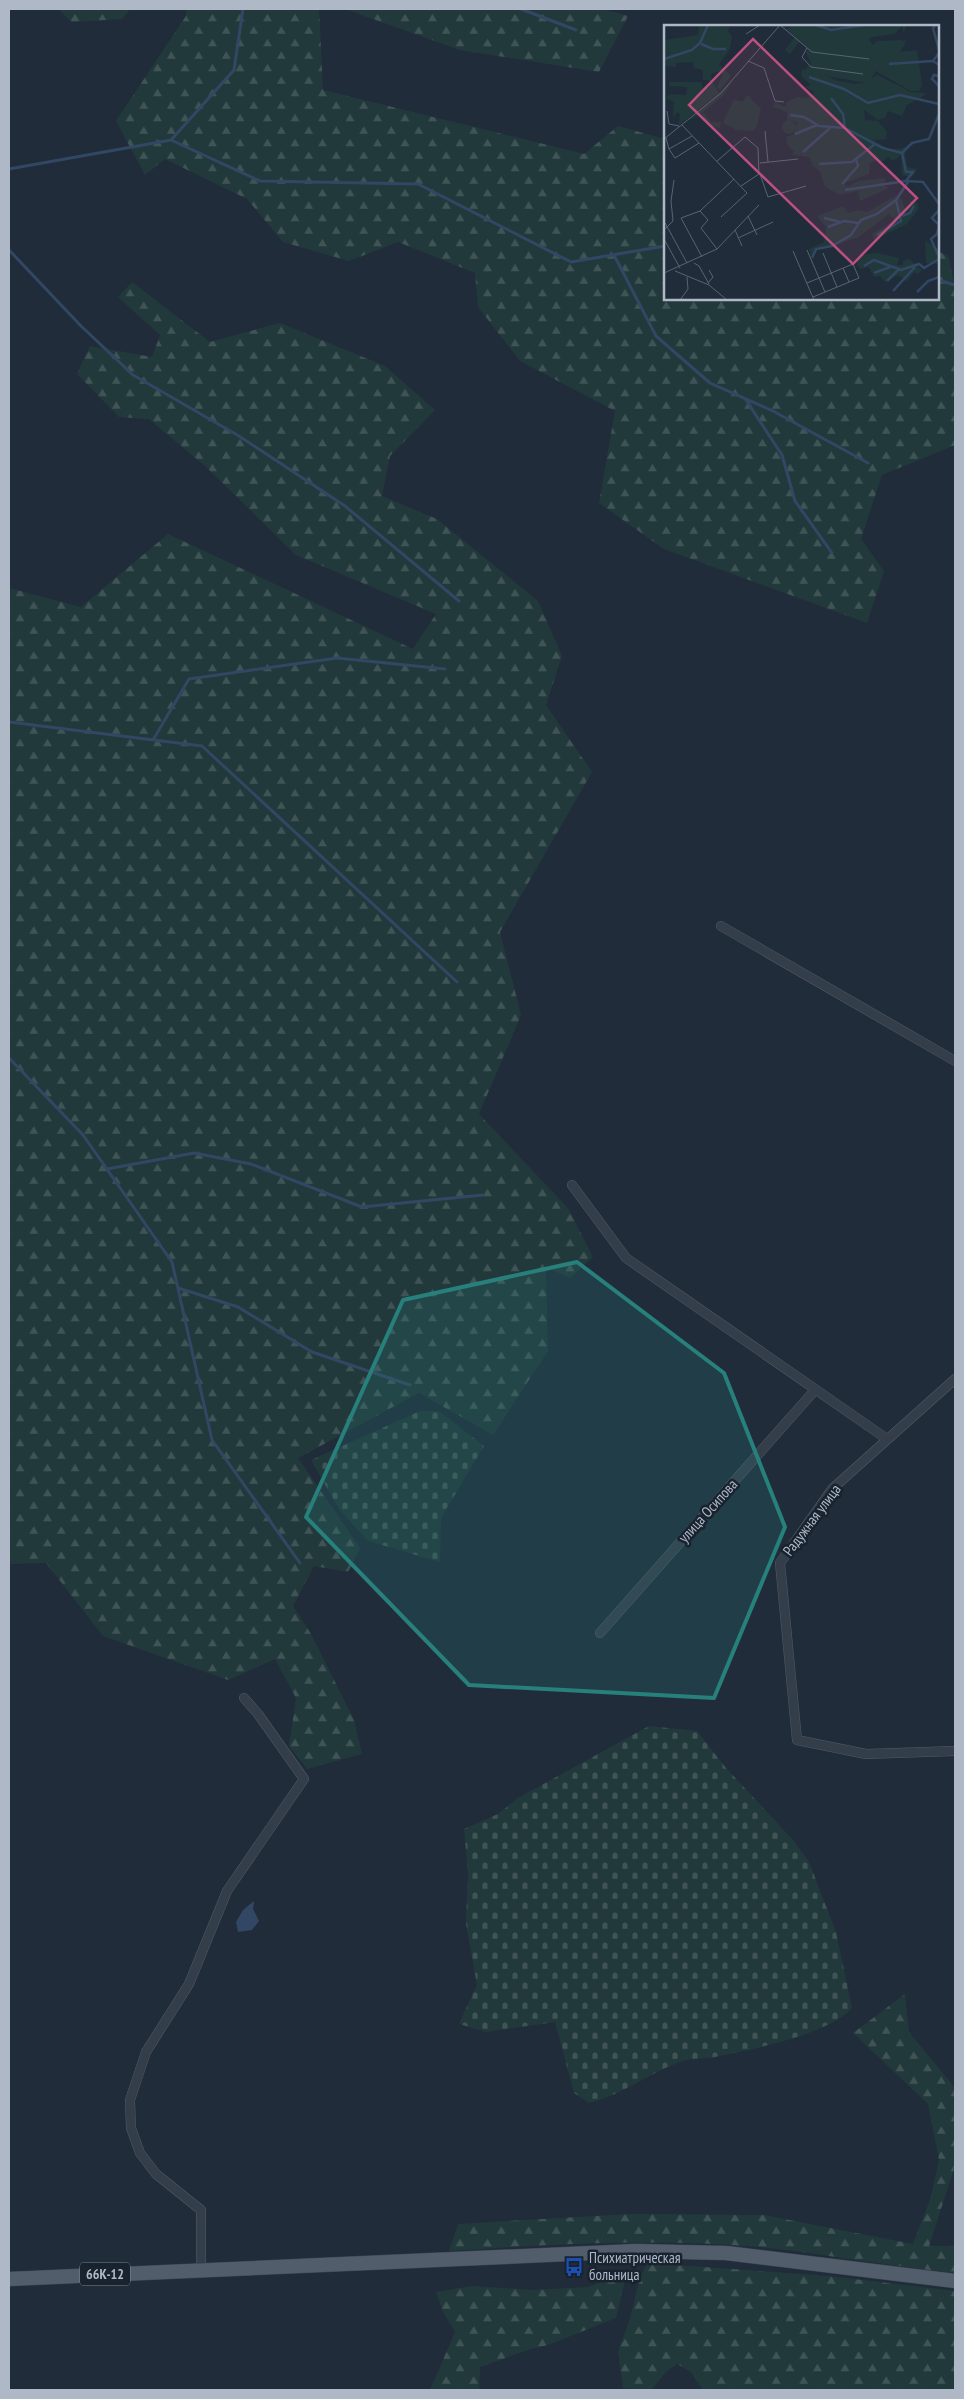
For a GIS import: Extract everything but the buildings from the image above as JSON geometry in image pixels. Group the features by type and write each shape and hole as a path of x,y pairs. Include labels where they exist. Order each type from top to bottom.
{"main road":[{"name":"66К-12","path":"9,2279 636,2251 726,2253 955,2281"}],"street":[{"path":"721,926 955,1061"},
{"path":"572,1185 626,1258 887,1439"},
{"name":"Радужная улица","path":"955,1379 832,1489 780,1563 797,1740 866,1754 955,1751"},
{"name":"улица Осипова","path":"600,1633 816,1390"},
{"path":"201,2270 201,2210 156,2174 140,2153 131,2128 130,2100 146,2052 189,1984 227,1891 304,1779 258,1714 244,1698"}],"highlighted area":[{"path":"577,1262 724,1373 785,1527 714,1698 469,1685 306,1517 403,1300"}],"green space":[{"path":"58,9 130,9 122,19 72,22"},
{"path":"186,9 319,9 323,90 584,154 618,126 664,139 664,300 939,300 939,252 948,255 955,287 955,445 882,475 861,539 884,571 867,623 664,549 599,503 615,411 520,361 478,307 475,273 398,242 349,261 283,242 247,199 165,159 145,175 116,121 186,16"},
{"path":"345,9 603,9 628,16 599,72 460,50"},
{"path":"132,282 210,342 280,323 385,366 435,410 390,456 382,496 437,519 538,601 562,656 546,705 592,772 500,932 521,1015 479,1114 568,1208 593,1257 570,1278 546,1267 548,1351 493,1435 419,1393 298,1458 360,1548 348,1572 314,1566 293,1606 311,1634 354,1720 362,1754 307,1769 289,1746 296,1698 275,1659 228,1680 103,1636 46,1563 9,1564 9,588 81,607 168,534 413,649 436,614 296,555 205,466 149,419 119,417 77,374 90,346 152,357 160,335 118,297"},
{"path":"420,1411 439,1411 484,1446 441,1518 440,1562 368,1541 339,1509 311,1460"},
{"path":"649,1726 697,1731 726,1768 794,1841 809,1862 836,1932 852,2008 841,2018 806,2034 744,2051 683,2061 613,2095 589,2103 574,2093 555,2022 486,2032 459,2024 477,1985 466,1923 468,1873 464,1829 498,1814 518,1798"},
{"path":"905,1994 909,2032 955,2088 955,2166 929,2246 955,2246 955,2273 760,2247 721,2244 604,2243 449,2251 458,2224 630,2214 764,2215 913,2244 931,2197 939,2160 928,2104 853,2033"},
{"path":"647,2263 829,2276 955,2291 955,2390 703,2390 691,2372 677,2364 667,2371 651,2390 623,2388 618,2351 629,2322 640,2278"},
{"path":"627,2272 616,2318 548,2345 480,2367 479,2390 430,2390 455,2332 443,2312 436,2292 472,2286 533,2290 588,2287"}],"water":[{"path":"254,1901 253,1909 259,1921 252,1930 238,1932 236,1922 243,1910"}],"waterway":[{"path":"171,140 234,70 243,9"},
{"path":"521,9 576,30"},
{"path":"9,169 171,140 260,181 418,184 571,262 664,246"},
{"path":"9,250 81,326 133,375 239,436 345,506 459,601"},
{"path":"614,255 656,336 710,383 773,411 868,463"},
{"path":"939,280 955,285"},
{"path":"746,400 782,455 795,501 832,553"},
{"path":"153,740 189,679 337,658 445,669"},
{"path":"9,722 202,746 457,982"},
{"path":"9,1058 83,1135 172,1262 212,1440 300,1563"},
{"path":"107,1169 194,1153 251,1164 362,1207 483,1195"},
{"path":"178,1288 238,1307 312,1352 410,1385"}],"place":[{"name":"Психиатрическая больница","path":"574,2267"}]}
